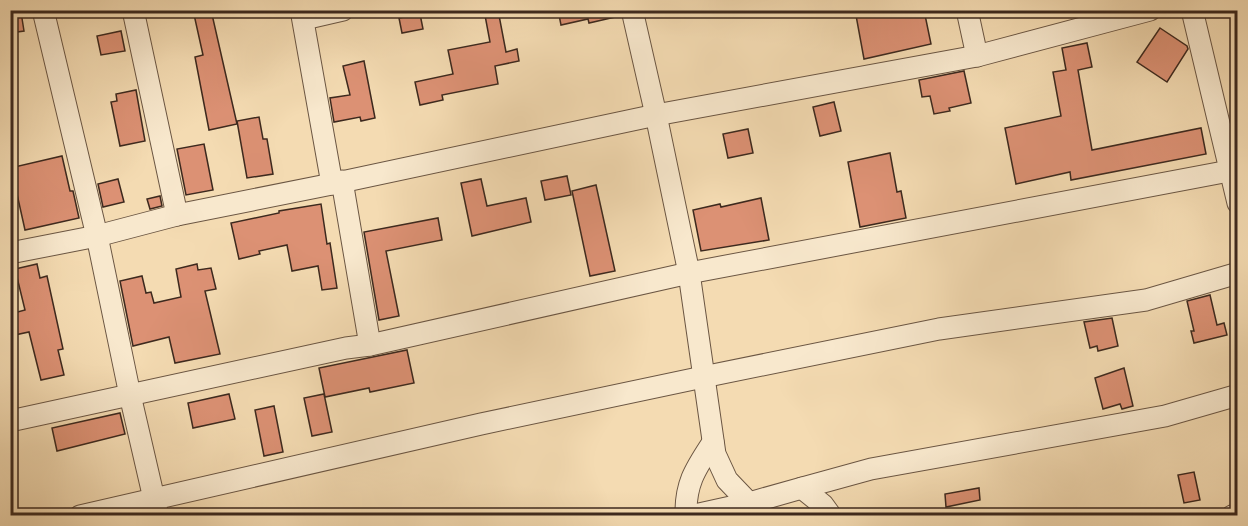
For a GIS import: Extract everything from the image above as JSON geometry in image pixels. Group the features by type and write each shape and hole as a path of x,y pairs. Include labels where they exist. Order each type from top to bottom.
{"street":[{"path":"43,10 97,236 130,395 157,507"},
{"path":"133,10 177,215"},
{"path":"343,10 302,15 370,345"},
{"path":"632,10 689,273 714,454 727,480 750,509"},
{"path":"967,10 977,56"},
{"path":"10,253 97,236 177,215 656,115 977,56 1150,10"},
{"path":"1192,10 1238,203"},
{"path":"10,421 346,348 370,345 689,273 1229,171"},
{"path":"81,516 157,507 481,424 704,377 939,329 1146,300 1238,273"},
{"path":"713,442 692,475 686,497 688,516 750,509 802,488 872,470 1165,416 1238,395"},
{"path":"802,488 823,505 831,516"}],"building":[{"path":"193,10 211,10 237,124 209,130 195,57 203,55"},
{"path":"484,10 498,10 506,52 517,49 519,61 495,66 498,84 442,95 443,100 420,105 415,82 453,74 448,50 490,42"},
{"path":"558,10 620,10 620,16 589,23 588,19 561,25"},
{"path":"855,10 901,10 902,14 924,10 931,44 864,59"},
{"path":"21,12 24,31 10,33 10,14"},
{"path":"420,14 423,29 402,33 399,18"},
{"path":"1160,28 1187,46 1188,49 1167,82 1137,62"},
{"path":"121,31 125,51 101,55 97,36"},
{"path":"1087,43 1092,67 1078,70 1092,150 1201,128 1206,154 1071,180 1070,172 1016,184 1005,128 1061,116 1053,72 1066,70 1062,48"},
{"path":"364,61 375,118 361,121 360,117 334,122 330,98 350,95 343,66"},
{"path":"964,71 971,103 934,114 930,96 922,97 919,80"},
{"path":"136,90 145,141 120,146 111,102 117,101 116,94"},
{"path":"834,102 841,131 820,136 813,107"},
{"path":"259,117 263,139 267,139 273,174 247,178 237,121"},
{"path":"748,129 753,153 728,158 723,134"},
{"path":"204,144 213,190 186,195 177,149"},
{"path":"890,153 897,192 901,191 906,218 860,227 848,162"},
{"path":"62,156 79,218 25,230 17,194 10,196 10,168"},
{"path":"567,176 571,195 545,200 541,181"},
{"path":"118,179 124,202 103,207 98,184"},
{"path":"481,179 487,206 526,198 531,222 472,236 461,183"},
{"path":"596,185 615,271 590,276 572,191"},
{"path":"160,196 162,206 150,209 147,199"},
{"path":"761,198 769,240 701,251 693,210 720,204 721,207"},
{"path":"321,204 337,288 322,290 318,266 292,271 287,245 259,251 260,254 239,259 231,223 279,213 279,211"},
{"path":"438,218 442,240 386,251 399,316 379,320 364,232"},
{"path":"37,264 40,278 47,276 63,349 58,350 64,375 41,380 29,332 10,336 10,314 25,310 15,269"},
{"path":"197,264 198,270 211,268 216,289 205,291 220,354 175,363 169,337 133,346 120,281 142,276 146,293 151,292 154,303 181,297 176,269"},
{"path":"1210,295 1217,325 1224,323 1227,335 1194,343 1191,331 1194,331 1187,301"},
{"path":"1112,318 1118,346 1098,351 1097,346 1090,348 1084,322"},
{"path":"407,350 414,383 370,392 369,388 325,397 319,368"},
{"path":"1124,368 1133,406 1122,409 1120,404 1103,409 1095,378"},
{"path":"229,394 235,419 193,428 188,403"},
{"path":"324,394 332,432 312,436 304,398"},
{"path":"274,406 283,452 264,456 255,410"},
{"path":"120,413 125,434 57,451 52,428"},
{"path":"1194,472 1200,500 1184,503 1178,475"},
{"path":"979,488 980,500 946,507 945,494"}]}
